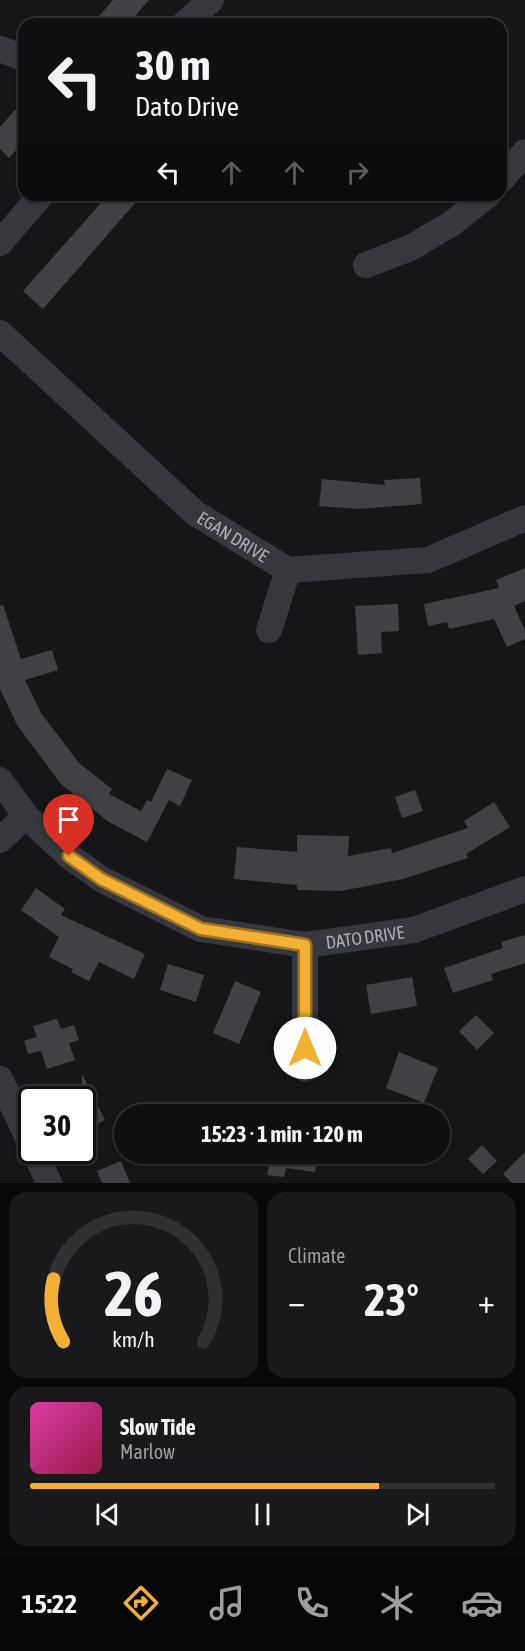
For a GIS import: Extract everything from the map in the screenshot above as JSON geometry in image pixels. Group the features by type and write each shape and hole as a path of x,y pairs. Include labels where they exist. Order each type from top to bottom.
{"street":[{"path":"191,18 211,0"},
{"path":"0,49 18,56"},
{"path":"507,173 525,152"},
{"path":"0,243 36,201"},
{"path":"366,265 410,248 451,224 480,201"},
{"name":"EGAN DRIVE","path":"0,333 195,513 288,570 428,560 525,518"},
{"path":"269,630 288,570"},
{"name":"DATO DRIVE","path":"0,780 26,816 69,856 101,879 201,929 305,945 414,930 525,889"},
{"path":"0,840 26,816"},
{"path":"305,945 305,1069"},
{"path":"0,1079 18,1117"},
{"path":"40,1164 49,1183"}],"building":[{"path":"113,0 149,0 133,18 97,18"},
{"path":"15,110 18,113 18,148 9,158 0,149 0,127"},
{"path":"103,201 137,201 43,309 23,291"},
{"path":"420,478 422,504 358,509 319,506 322,479 385,485 384,480"},
{"path":"525,568 525,601 514,606 525,630 525,639 507,647 494,619 449,629 447,622 428,626 424,604 499,588 496,580"},
{"path":"398,604 399,631 381,632 382,653 358,655 355,606"},
{"path":"3,605 21,659 52,650 58,670 25,680 41,713 79,763 112,789 109,794 141,811 147,800 151,802 167,769 192,780 180,806 169,800 147,842 109,822 61,784 17,725 0,689 0,606"},
{"path":"415,790 423,811 402,818 395,797"},
{"path":"494,802 510,827 466,854 468,858 403,879 341,891 297,890 297,885 234,879 237,847 297,852 297,835 349,836 348,856 391,848 392,853 468,828 464,821"},
{"path":"36,888 65,909 61,915 145,954 134,979 99,962 89,981 71,972 73,969 49,957 59,937 21,910"},
{"path":"525,935 525,963 491,974 493,980 453,993 444,968 503,948 501,942"},
{"path":"168,964 204,975 196,1002 160,990"},
{"path":"412,977 417,1006 371,1014 366,985"},
{"path":"235,981 261,992 239,1044 213,1033"},
{"path":"476,1015 494,1033 477,1050 459,1031"},
{"path":"57,1019 61,1029 74,1025 79,1040 69,1043 75,1060 47,1069 41,1051 28,1054 24,1041 37,1037 33,1026"},
{"path":"399,1052 438,1068 424,1103 386,1088"},
{"path":"82,1074 88,1086 82,1086"},
{"path":"96,1102 105,1120 96,1124"},
{"path":"482,1145 497,1161 483,1174 468,1159"},
{"path":"525,1152 525,1183 512,1183 503,1174"},
{"path":"114,1164 122,1164 130,1183 102,1183 97,1171"},
{"path":"256,1164 316,1164 315,1172 286,1168 284,1177 267,1175 269,1166"}],"route":[{"path":"69,856 101,879 201,929 305,945 305,1048"}]}
